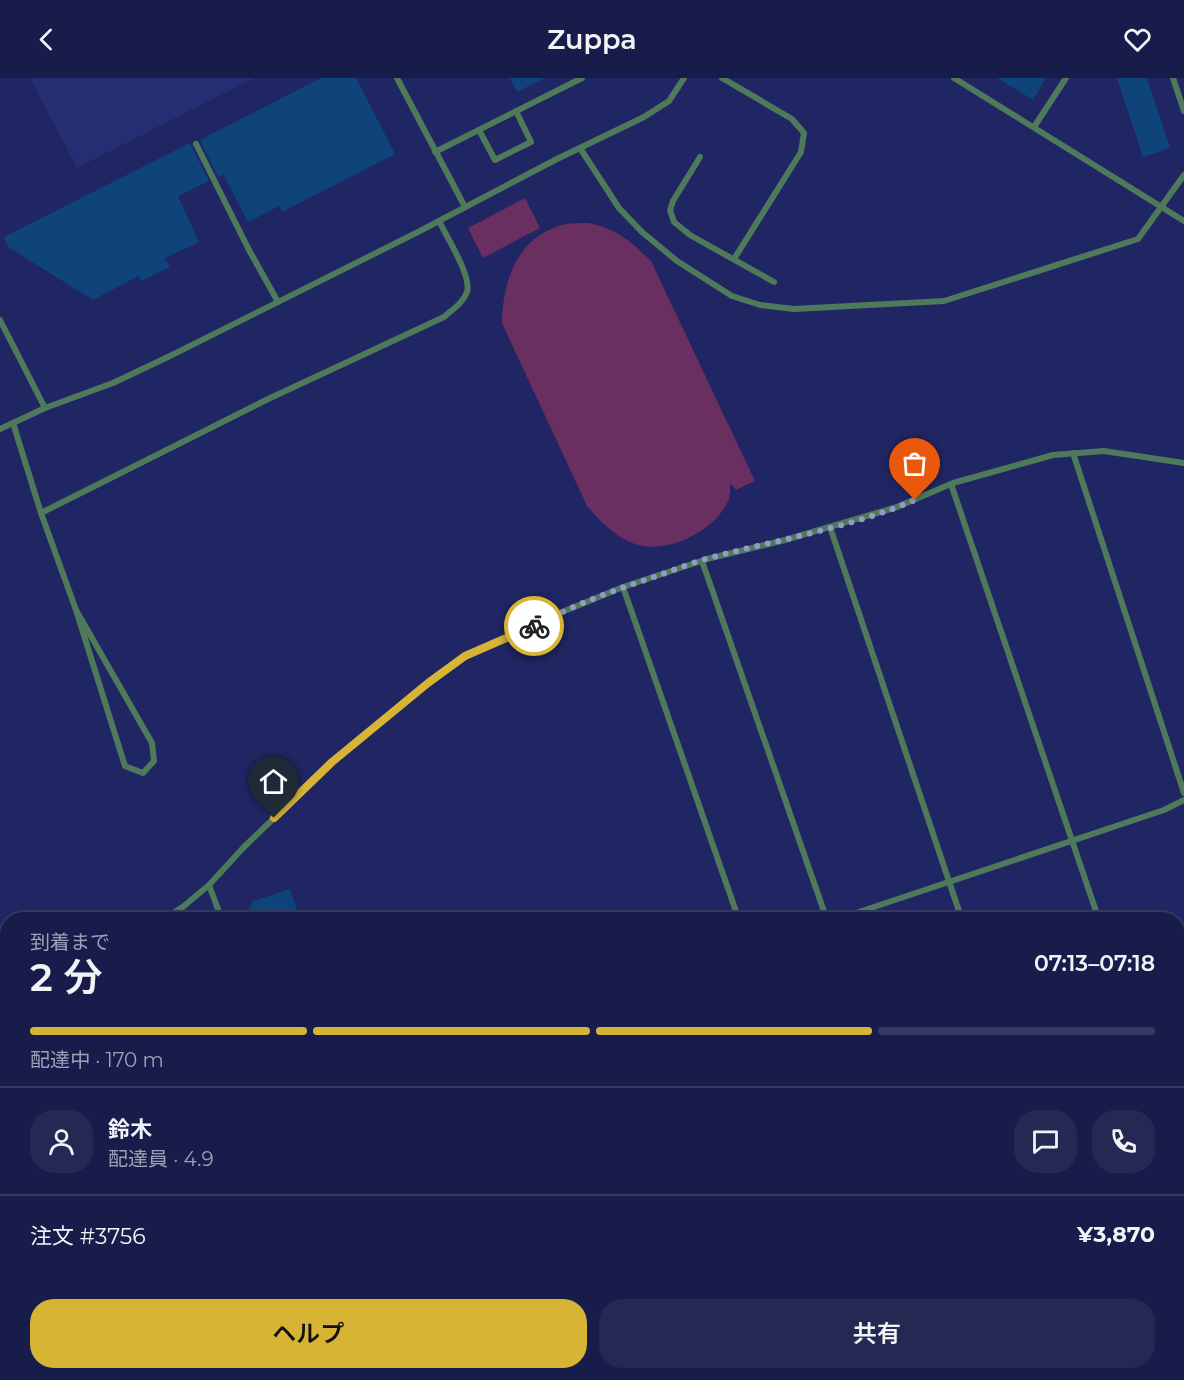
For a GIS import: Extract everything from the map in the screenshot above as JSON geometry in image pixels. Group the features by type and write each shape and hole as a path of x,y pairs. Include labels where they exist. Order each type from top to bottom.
{"lane":[{"path":"397,78 465,207"},
{"path":"435,152 582,78"},
{"path":"0,429 45,408 113,383 644,117 669,101 684,78"},
{"path":"722,78 792,119 804,133 801,152 734,259"},
{"path":"954,78 1184,221"},
{"path":"1034,128 1066,78"},
{"path":"1173,78 1184,111"},
{"path":"479,130 495,160 531,141 516,111"},
{"path":"196,144 278,302"},
{"path":"580,148 619,208 677,261 732,296 760,305 794,309 944,301 1138,240 1184,175"},
{"path":"700,157 670,210 674,222 690,235 774,282"},
{"path":"41,513 266,400 444,316 461,303 468,290 466,276 439,221"},
{"path":"0,320 45,408"},
{"path":"14,423 41,513 76,610 125,765 143,773 154,761 152,743 76,610"},
{"path":"175,912 209,885 243,848 332,762 428,683 465,656 516,635 550,617 623,587 702,561 897,507 951,484 1015,465 1073,453 1104,451 1184,463"},
{"path":"1073,453 1184,793"},
{"path":"951,484 1096,912"},
{"path":"830,527 959,912"},
{"path":"702,561 825,912"},
{"path":"623,587 736,912"},
{"path":"859,912 1164,810 1184,800"},
{"path":"209,885 219,912"}],"shaded area":[{"path":"30,78 254,78 77,168"},
{"path":"525,198 540,228 483,258 468,228"},
{"path":"589,223 623,237 651,261 755,481 736,490 730,483 729,499 714,521 693,536 668,545 655,547 635,544 619,536 605,525 587,506 502,323 510,276 524,249 535,238 549,230 566,224"}],"building":[{"path":"321,78 356,78 395,154 282,212 279,206 248,222 223,174 218,177 200,140"},
{"path":"510,78 545,78 517,92"},
{"path":"997,78 1046,78 1033,100"},
{"path":"1117,78 1147,78 1170,148 1143,157"},
{"path":"190,143 209,181 178,196 199,242 165,258 170,267 141,281 138,276 93,300 8,247 4,237"},
{"path":"290,889 297,912 248,912 253,901"}],"way so far":[{"path":"534,626 550,617 623,587 707,559 785,540 915,500"}],"route":[{"path":"274,818 332,762 428,683 465,656 534,626"}]}
